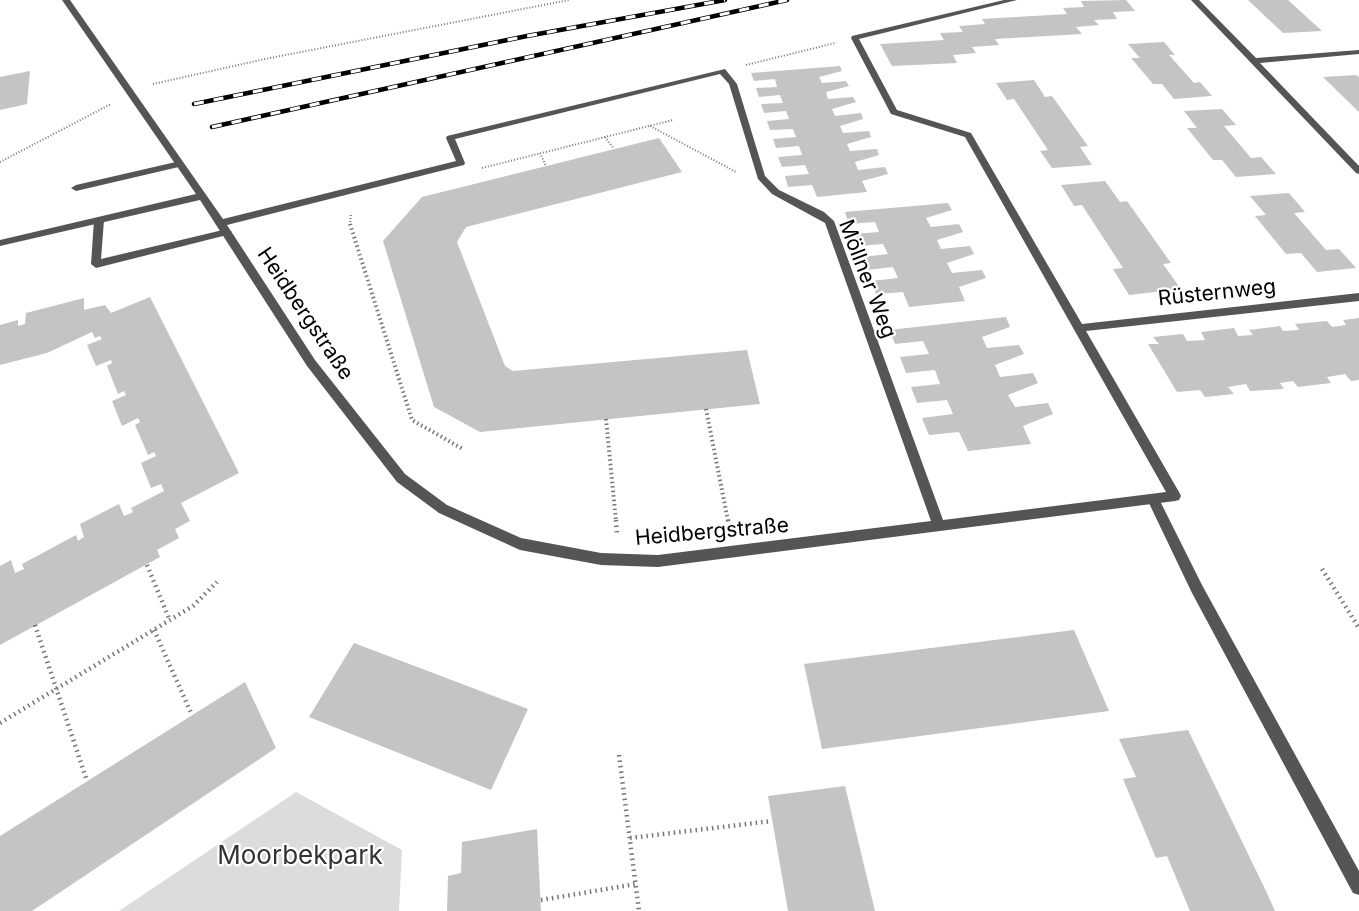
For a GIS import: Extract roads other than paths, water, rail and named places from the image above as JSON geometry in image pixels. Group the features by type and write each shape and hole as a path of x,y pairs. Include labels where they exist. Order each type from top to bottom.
{"street":[{"name":"Heidbergstraße","path":"66,0 224,227 311,363 401,478 443,508 520,544 601,559 658,561 1175,496 1079,328"},
{"path":"1013,0 855,38 894,112 968,135 1079,328"},
{"path":"1195,0 1359,171"},
{"path":"1254,61 1359,52"},
{"name":"Möllner Weg","path":"224,227 461,163 450,138 722,71 733,84 760,177 769,189 819,213 829,221 939,526"},
{"path":"76,188 180,164"},
{"path":"0,243 202,196"},
{"path":"99,220 96,264 224,227"},
{"name":"Rüsternweg","path":"1079,328 1359,297"},
{"path":"1153,499 1197,589 1359,887"}],"railway":[{"path":"194,104 527,36 725,0"},
{"path":"212,127 787,0"}],"park label":[{"name":"Moorbekpark","path":"300,856"}]}
